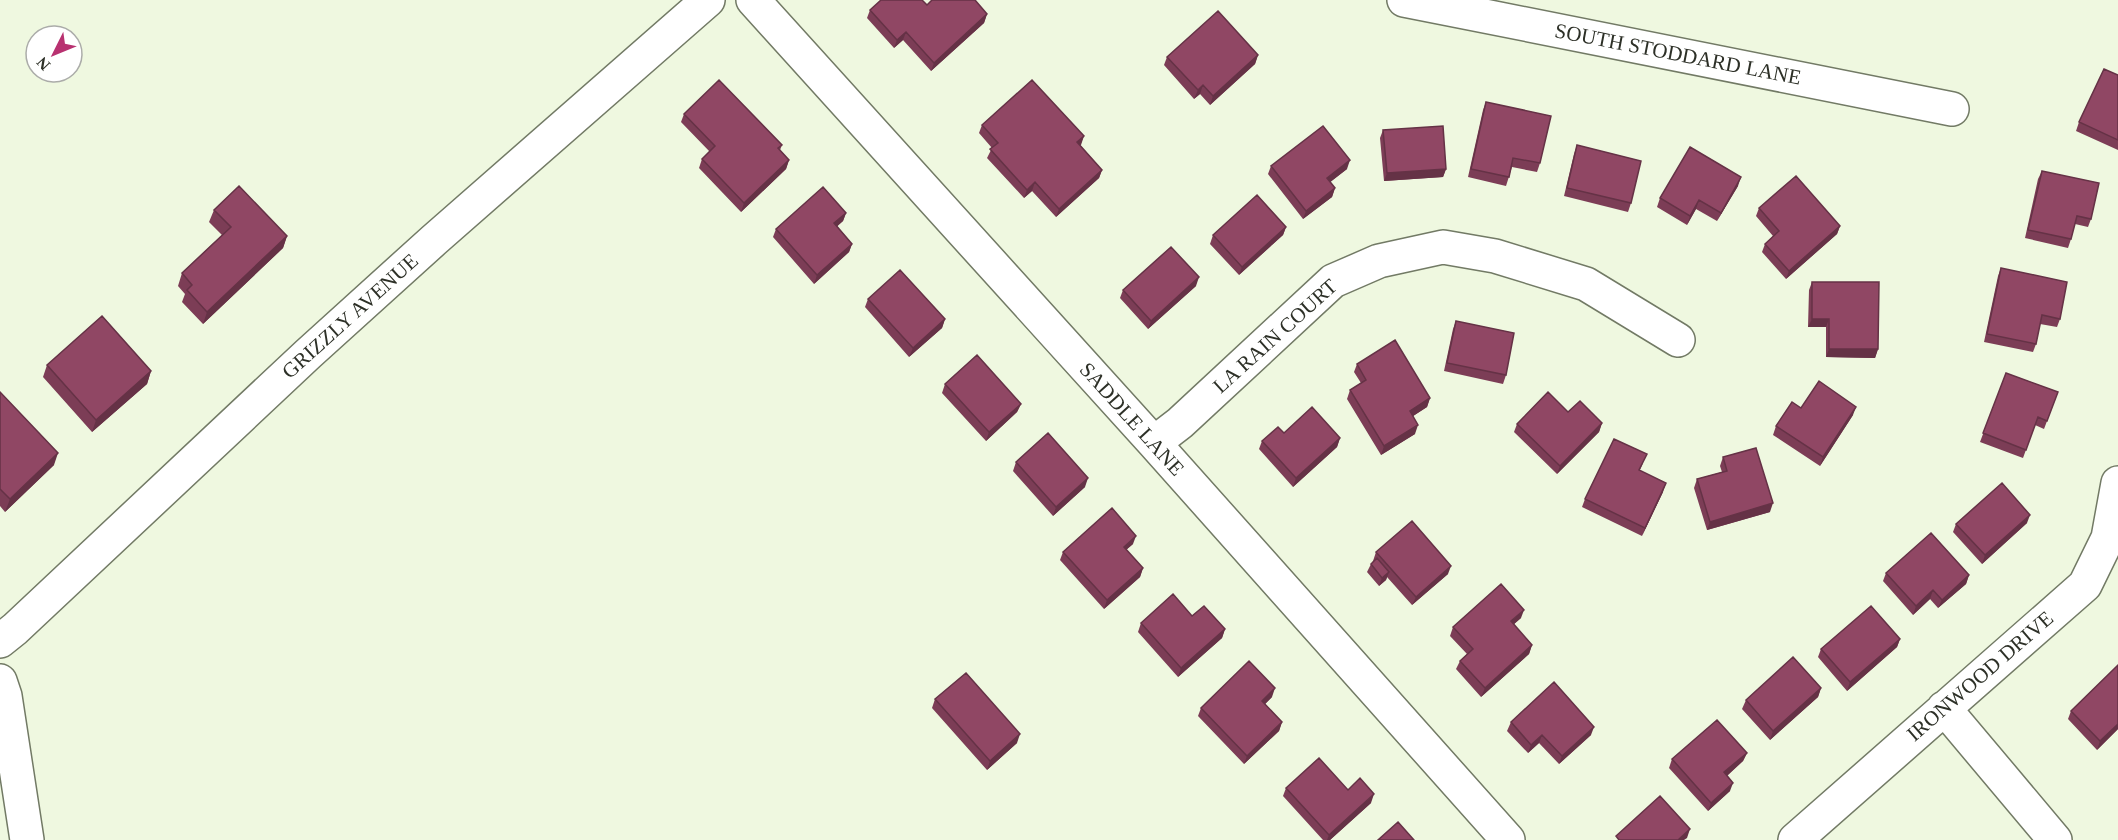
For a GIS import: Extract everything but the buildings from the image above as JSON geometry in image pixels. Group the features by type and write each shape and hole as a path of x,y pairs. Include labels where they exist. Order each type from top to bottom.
{"street":[{"name":"GRIZZLY AVENUE","path":"0,641 308,354 434,240 708,0"},
{"name":"SADDLE LANE","path":"753,0 1509,840"},
{"name":"SOUTH STODDARD LANE","path":"1404,0 1952,109"},
{"name":"LA RAIN COURT","path":"1154,443 1180,423 1333,280 1379,261 1443,248 1495,256 1586,284 1677,340"},
{"name":"IRONWOOD DRIVE","path":"1795,840 2085,585 2108,538 2118,483"},
{"path":"0,681 6,696 27,840"},
{"path":"1944,708 2055,840"}]}
